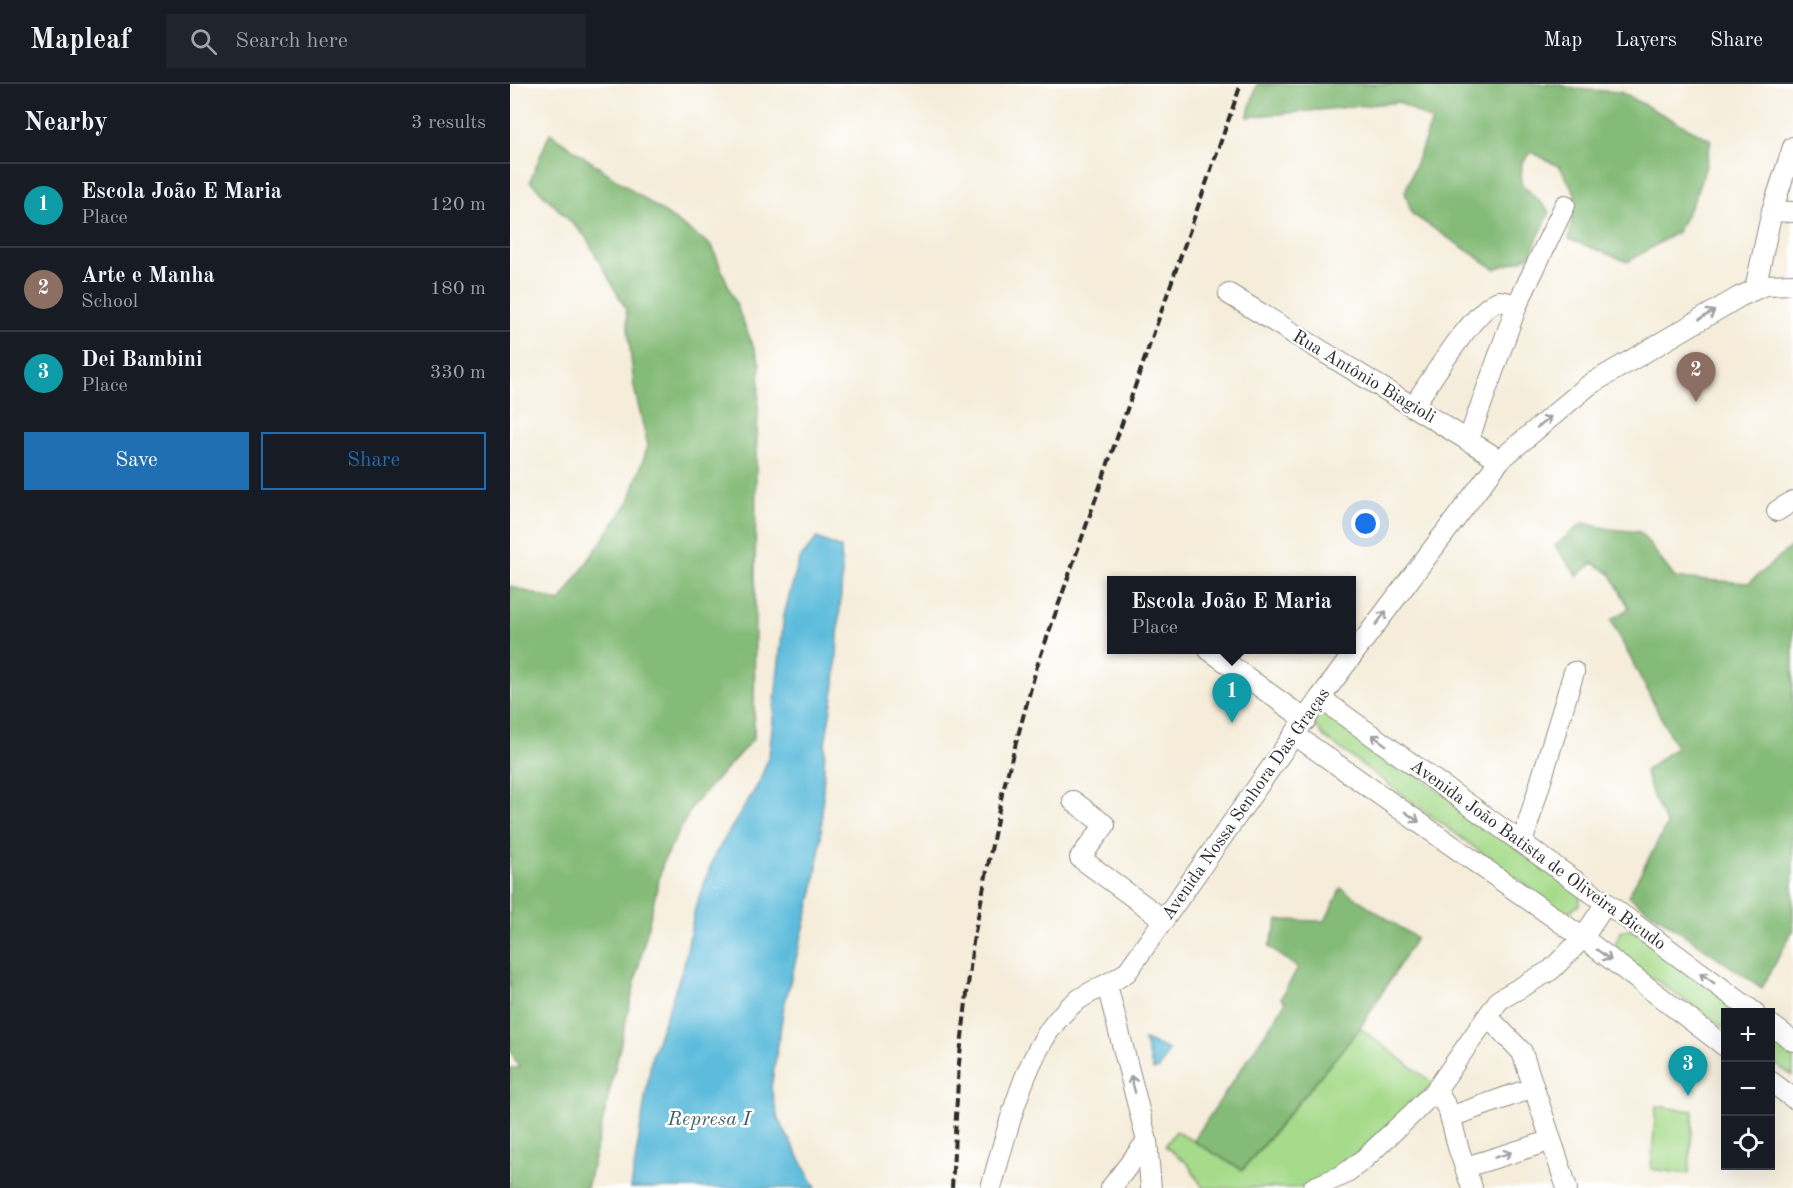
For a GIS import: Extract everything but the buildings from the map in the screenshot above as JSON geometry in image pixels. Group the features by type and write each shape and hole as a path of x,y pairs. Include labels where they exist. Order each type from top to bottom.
{"street":[{"path":"1755,289 1772,210 1793,147"},
{"path":"1468,441 1517,305 1565,205"},
{"path":"1772,210 1793,212"},
{"name":"Avenida Nossa Senhora Das Graças","path":"1356,650 1513,446 1589,385 1755,289 1765,285 1793,284"},
{"name":"Rua Antônio Biagioli","path":"1229,294 1500,460"},
{"path":"1413,407 1461,337 1486,306 1500,301 1517,305"},
{"path":"1214,654 1301,727 1721,1044"},
{"name":"Avenida Nossa Senhora Das Graças","path":"992,1188 1008,1127 1032,1060 1041,1043 1075,1002 1127,972 1353,654"},
{"path":"1522,843 1574,672"},
{"name":"Avenida João Batista de Oliveira Bicudo","path":"1320,698 1749,1008"},
{"path":"1073,801 1105,825 1080,858 1164,920"},
{"path":"1313,1188 1346,1181 1363,1160 1436,1090 1499,1000 1551,970 1583,938 1606,903"},
{"path":"1107,985 1147,1141 1151,1188"},
{"path":"1488,1017 1522,1052 1567,1188"},
{"path":"1775,1028 1793,1041"},
{"path":"1515,1046 1513,1062 1521,1092 1556,1188"},
{"path":"1775,1085 1793,1098"},
{"path":"1436,1090 1450,1117 1472,1188"},
{"path":"1450,1117 1521,1092"},
{"path":"1111,1188 1147,1141"},
{"path":"1466,1167 1540,1144"}],"green space":[{"path":"1257,84 1557,84 1575,89 1620,92 1711,140 1705,169 1694,200 1677,232 1628,262 1569,239 1575,193 1560,167 1532,152 1522,162 1521,183 1550,212 1529,257 1495,269 1412,214 1405,192 1432,121 1399,102 1247,117"},
{"path":"550,133 712,246 760,363 756,460 754,738 693,805 663,862 587,1188 510,1188 510,1068 519,1068 510,1049 510,586 560,602 629,501 648,446 634,387 626,309 585,236 530,181"},
{"path":"1583,523 1640,532 1675,578 1749,583 1793,545 1793,930 1762,988 1628,896 1667,825 1654,799 1645,771 1676,747 1611,620 1629,608 1610,573 1593,563 1577,576 1555,546"},
{"path":"1325,708 1581,895 1579,905 1569,912 1558,909 1323,736 1314,722"},
{"path":"1341,888 1416,938 1360,1028 1242,1170 1193,1141 1286,1002 1281,998 1298,968 1269,947 1278,920 1325,921"},
{"path":"1622,930 1633,930 1739,1008 1721,1008 1721,1026 1618,953 1615,943"},
{"path":"1360,1028 1434,1084 1336,1172 1298,1188 1203,1188 1188,1164 1165,1146 1176,1131 1243,1170"},
{"path":"1775,1036 1793,1049 1793,1076 1775,1064"},
{"path":"1656,1106 1693,1111 1689,1174 1651,1169"}],"water":[{"name":"Represa I","path":"817,538 841,548 842,575 835,684 825,744 821,840 813,892 784,1006 771,1088 778,1119 816,1188 631,1188 652,1055 684,965 695,909 714,856 759,783 769,756 784,615 799,560"},
{"path":"1144,1040 1169,1050 1159,1069 1153,1070"}],"railway":[{"path":"952,1188 959,1063 973,942 1002,794 1037,666 1241,84"}],"place":[{"name":"Arte e Manha","path":"1696,402"},
{"name":"Escola João E Maria","path":"1232,723"},
{"name":"Dei Bambini","path":"1688,1096"}]}
